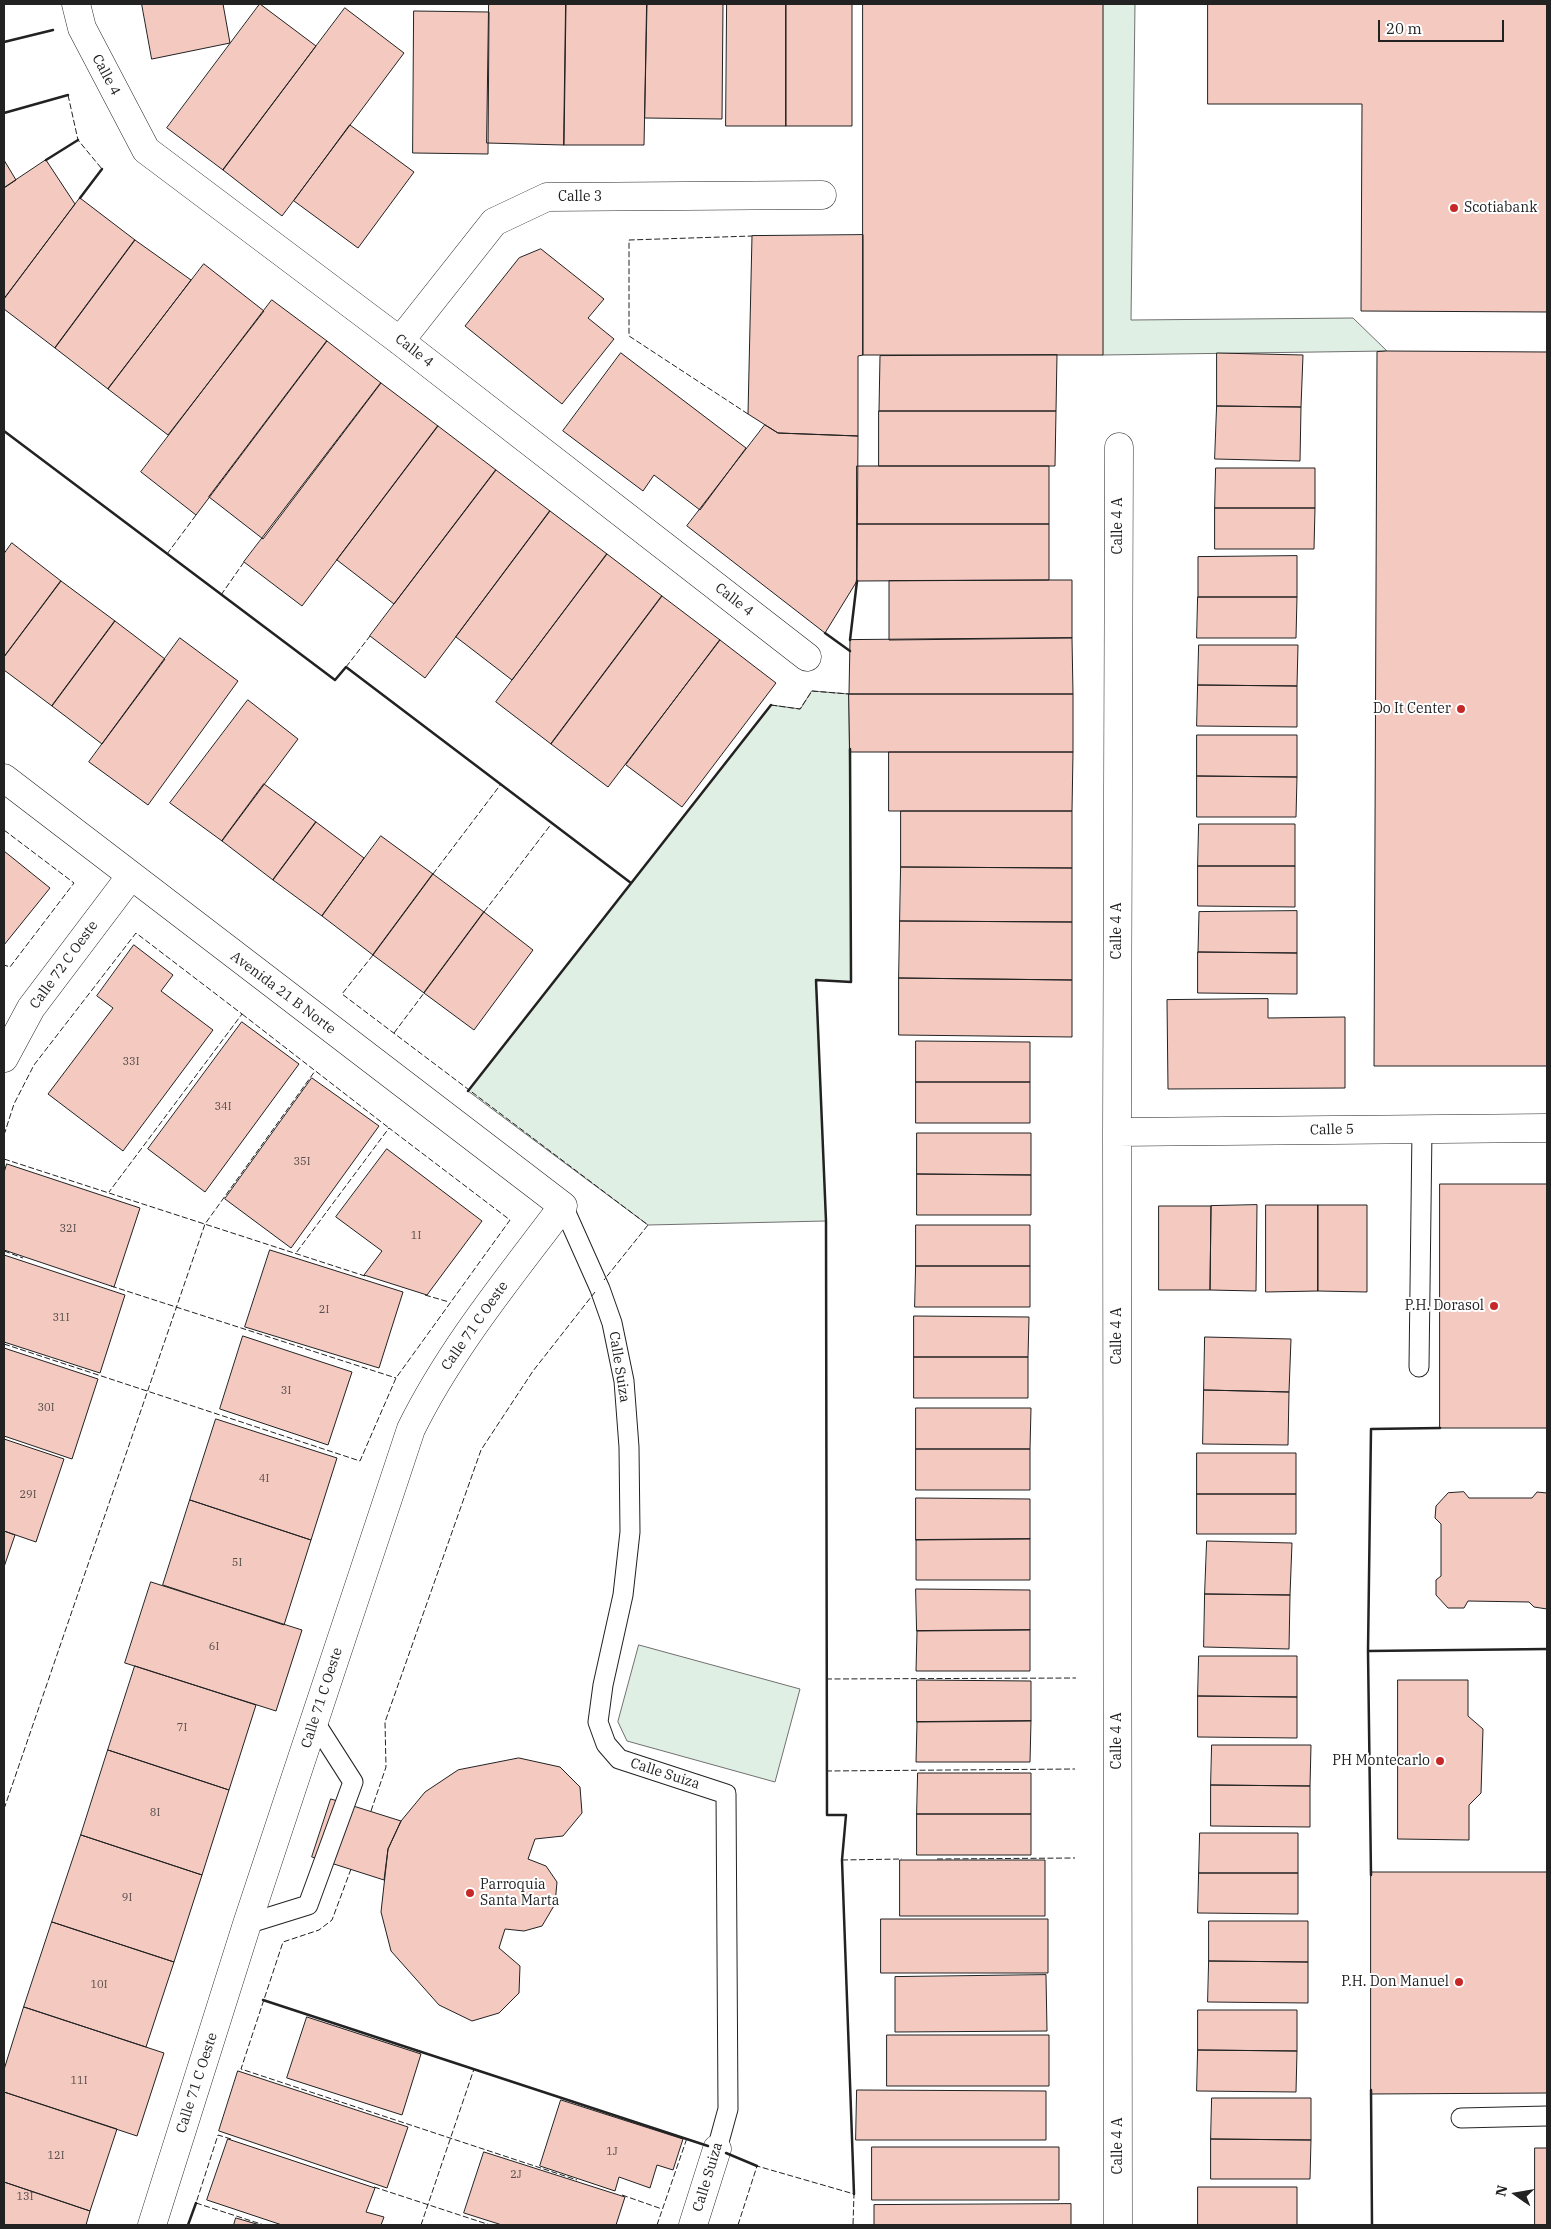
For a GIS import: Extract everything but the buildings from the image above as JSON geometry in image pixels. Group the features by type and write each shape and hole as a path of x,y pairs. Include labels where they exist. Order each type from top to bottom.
{"street":[{"name":"Calle 4","path":"76,4 82,28 146,150 400,341 807,656"},
{"name":"Calle 3","path":"400,341 494,222 547,197 822,195"},
{"name":"Calle 4 A","path":"1118,2225 1117,1132 1119,447"},
{"name":"Avenida 21 B Norte","path":"4,778 130,877 563,1206"},
{"name":"Calle 72 C Oeste","path":"4,1058 31,1008 130,877"},
{"name":"Calle 5","path":"1117,1132 1547,1128"},
{"name":"Calle 71 C Oeste","path":"152,2225 246,1924 398,1462 429,1393 462,1340 563,1206"},
{"name":"Calle Suiza","path":"693,2225 717,2149"}],"lane":[{"path":"1419,1368 1422,1129"},
{"name":"Calle Suiza","path":"563,1206 600,1289 612,1324 624,1381 629,1447 630,1532 623,1595 602,1685 598,1722 606,1744 619,1759 726,1794 728,2109 717,2149"},
{"path":"246,1924 308,1905 354,1782 314,1721"},
{"path":"1461,2118 1547,2116"}],"green space":[{"path":"1103,4 1135,4 1131,320 1353,318 1387,351 1103,355"},
{"path":"812,691 849,694 851,982 816,980 826,1221 648,1225 468,1091 771,705 800,709"},
{"path":"639,1645 800,1689 775,1782 627,1741 618,1722"}],"fence":[{"path":"68,95 78,140 102,169"},
{"path":"748,414 629,336 629,240 752,236"},
{"path":"167,554 196,515"},
{"path":"221,595 244,562"},
{"path":"346,667 370,636"},
{"path":"771,705 800,709 812,691 849,694"},
{"path":"433,874 501,784"},
{"path":"484,912 552,823"},
{"path":"4,830 74,883 10,967 4,965"},
{"path":"4,1135 14,1104 34,1065 136,933 242,1014 109,1192"},
{"path":"373,955 342,994 648,1225 604,1280"},
{"path":"394,1033 424,993"},
{"path":"242,1014 389,1128"},
{"path":"4,1809 205,1224 315,1071"},
{"path":"4,1344 360,1461 396,1378 510,1220 389,1128 296,1253"},
{"path":"4,1159 365,1276"},
{"path":"4,1251 23,1258"},
{"path":"111,1286 396,1378"},
{"path":"371,1811 386,1767 385,1722 481,1450 533,1371 595,1292"},
{"path":"425,1295 449,1302"},
{"path":"826,1679 1076,1678"},
{"path":"826,1771 1075,1769"},
{"path":"937,1859 1075,1858"},
{"path":"842,1860 902,1859"},
{"path":"351,1869 332,1920 319,1930 283,1942 241,2069 577,2180"},
{"path":"421,2225 474,2069"},
{"path":"231,2139 218,2135 196,2203 264,2225"},
{"path":"657,2225 687,2138"},
{"path":"738,2225 757,2166 854,2194 853,2225"},
{"path":"374,2187 490,2225"},
{"path":"622,2195 662,2209"}],"wall":[{"path":"4,42 53,30"},
{"path":"4,113 68,95"},
{"path":"46,160 78,140"},
{"path":"80,198 102,169"},
{"path":"4,431 335,680 346,667 631,883"},
{"path":"850,640 857,581"},
{"path":"825,633 850,651"},
{"path":"468,1091 771,705"},
{"path":"850,749 851,982 816,980 826,1221 827,1815 846,1815 842,1860 854,2194"},
{"path":"1371,1875 1368,1651 1371,1429 1440,1428"},
{"path":"1368,1651 1547,1649"},
{"path":"263,2000 708,2146"},
{"path":"1371,2090 1372,2225"},
{"path":"726,2153 757,2166"},
{"path":"188,2225 196,2203"}],"place":[{"name":"Scotiabank","path":"1454,208"},
{"name":"Do It Center","path":"1461,709"},
{"name":"P.H. Dorasol","path":"1494,1306"},
{"name":"PH Montecarlo","path":"1440,1761"},
{"name":"Parroquia Santa Marta","path":"470,1893"},
{"name":"P.H. Don Manuel","path":"1459,1982"}]}
